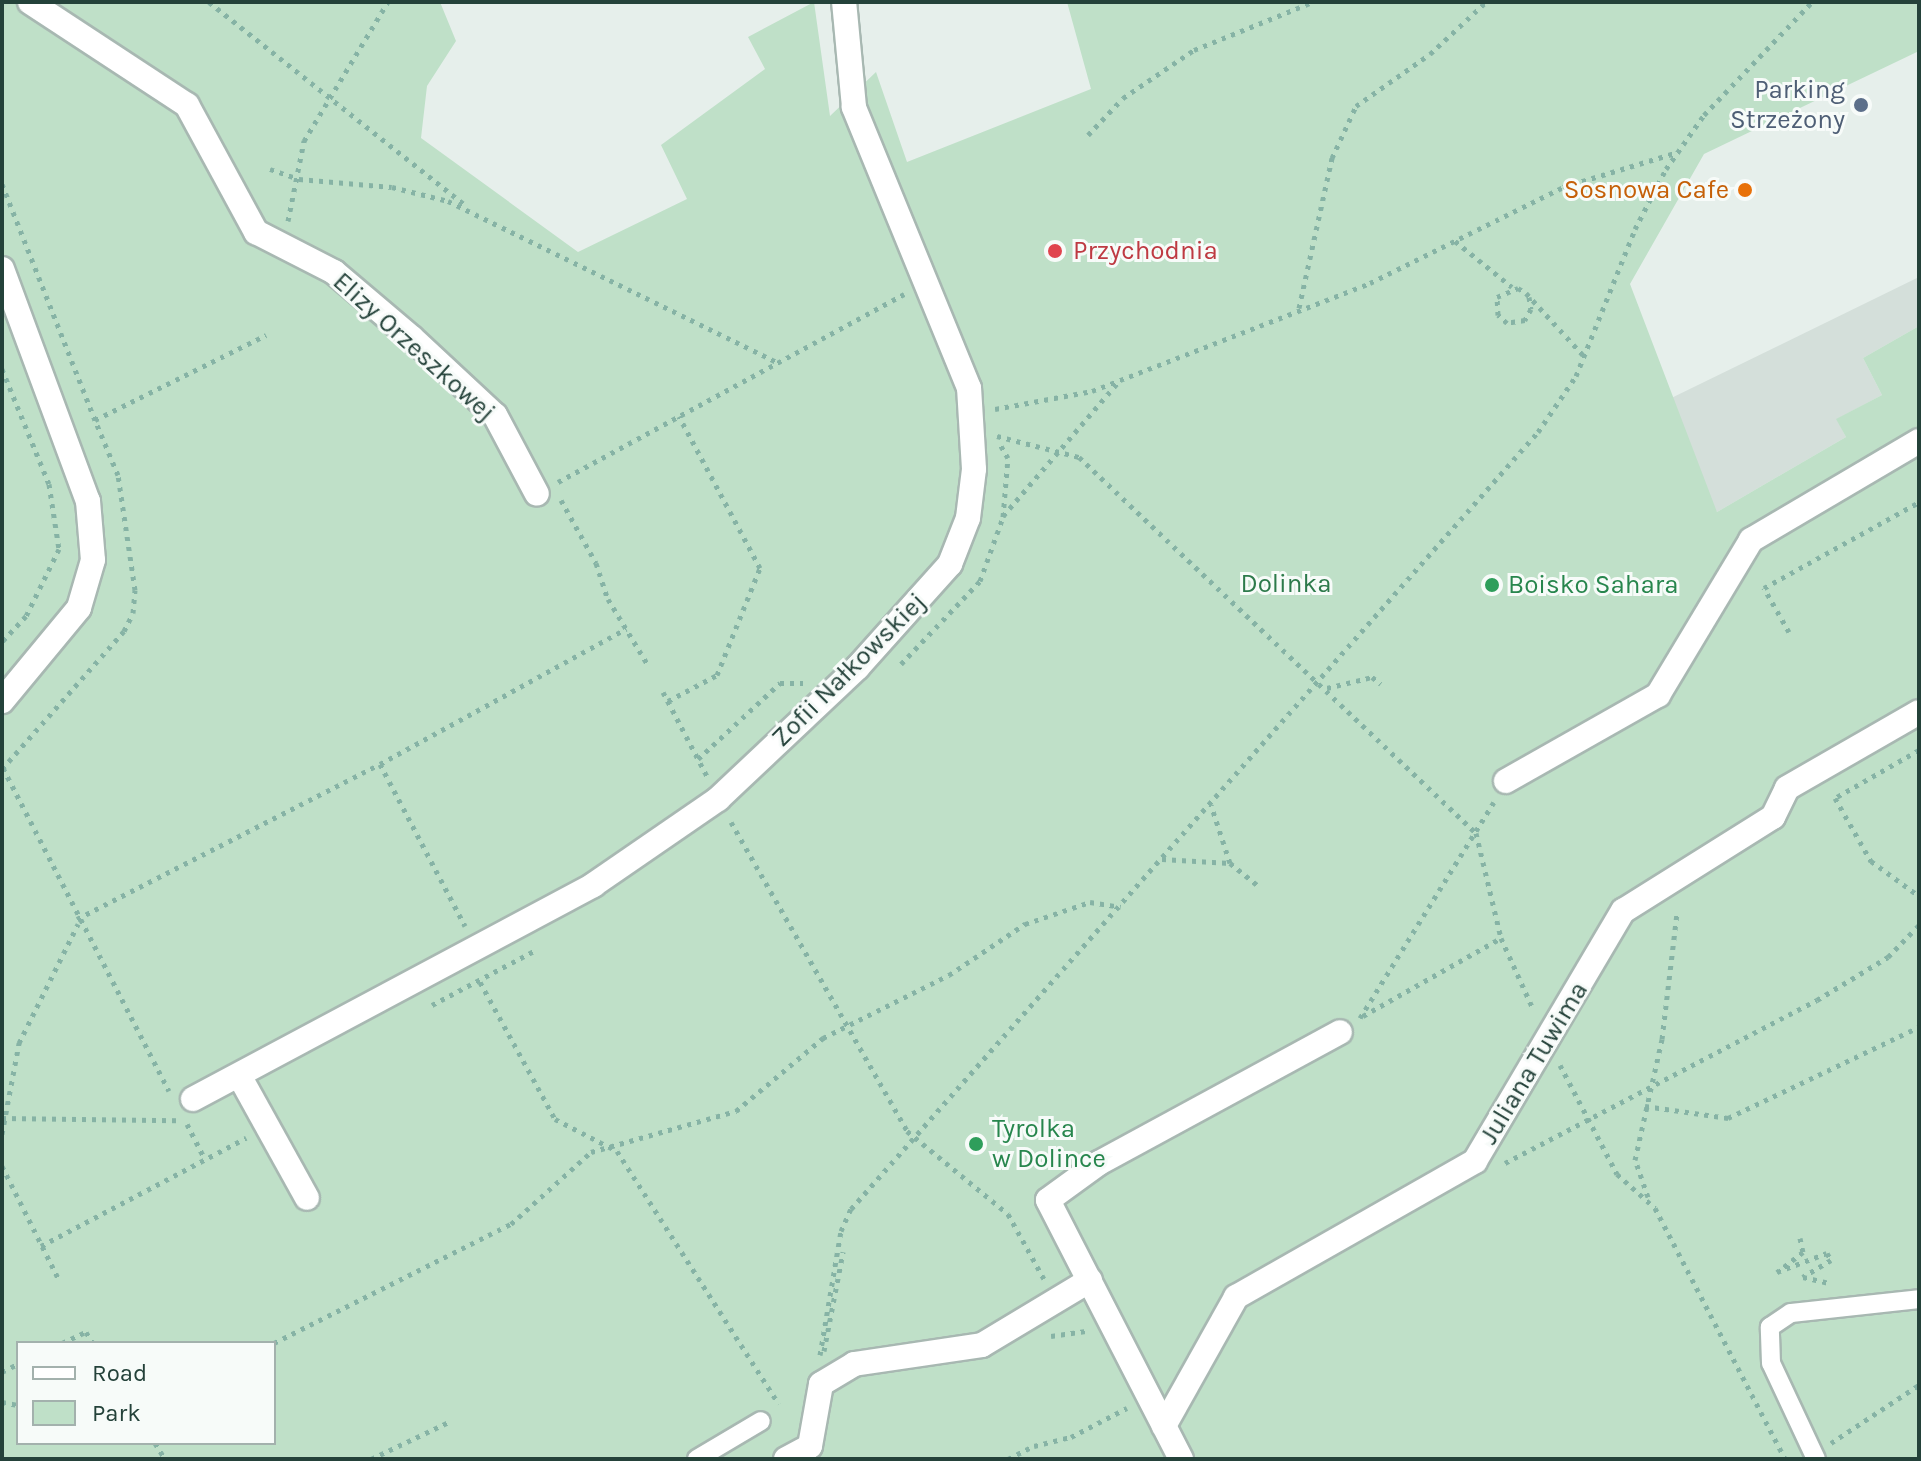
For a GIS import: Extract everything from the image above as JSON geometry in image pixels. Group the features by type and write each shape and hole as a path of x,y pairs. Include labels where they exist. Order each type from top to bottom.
{"street":[{"name":"Elizy Orzeszkowej","path":"30,2 187,105 256,232 334,272 495,415 537,494"},
{"name":"Zofii Nałkowskiej","path":"184,1108 593,885 718,799 916,605 950,564 968,518 974,469 969,388 854,107 844,2"},
{"path":"2,269 72,454 92,525 93,560 79,608 2,701"},
{"path":"1506,781 1658,695 1751,540 1919,441"},
{"name":"Juliana Tuwima","path":"1164,1426 1236,1297 1475,1161 1623,911 1773,817 1787,788 1919,712"},
{"path":"1181,1459 1048,1200 1099,1163 1340,1032"},
{"path":"240,1077 307,1198"},
{"path":"786,1459 810,1446 821,1384 854,1364 982,1345 1090,1280"}],"lane":[{"path":"1815,1457 1771,1363 1768,1332 1791,1313 1919,1299"},
{"path":"697,1459 761,1421"}],"path":[{"path":"209,2 473,211"},
{"path":"284,233 299,179 304,141 331,99 351,56 388,2"},
{"path":"1088,135 1123,98 1194,50 1313,2"},
{"path":"1299,309 1332,158 1356,106 1430,54 1486,2"},
{"path":"818,1367 848,1215 1321,682 1538,432 1564,396 1635,229 1676,153 1734,82 1812,2"},
{"path":"994,410 1070,396 1120,380 1370,283 1563,187 1676,153"},
{"path":"270,169 299,179 392,187 473,211 778,363"},
{"path":"2,184 95,420"},
{"path":"1455,241 1513,288 1529,297 1583,355"},
{"path":"1513,288 1495,303 1498,315 1507,323 1529,315 1529,297"},
{"path":"648,665 626,629 552,485 912,289"},
{"path":"236,349 266,335"},
{"path":"2,369 49,484 59,549 50,577 26,616 2,642"},
{"path":"1003,517 1120,380"},
{"path":"668,701 717,675 760,568 679,416"},
{"path":"996,436 1079,457 1321,682 1476,833 1495,910"},
{"path":"1789,632 1764,588 1919,502"},
{"path":"2,1134 19,1043 78,921 380,764 626,629"},
{"path":"1326,688 1372,677 1381,684"},
{"path":"698,759 780,683 813,683"},
{"path":"663,692 718,799"},
{"path":"1919,750 1835,798 1871,861 1919,896"},
{"path":"380,764 477,948"},
{"path":"3,768 78,921 184,1108 205,1159"},
{"path":"1362,1017 1506,781"},
{"path":"1211,805 1230,863 1257,885"},
{"path":"731,822 844,1027 915,1138 1008,1214 1056,1301"},
{"path":"1161,859 1230,863"},
{"path":"276,1342 499,1231 576,1163 608,1144 736,1111 823,1038 949,975 1049,913 1090,902 1121,907"},
{"path":"1677,913 1662,1039 1635,1160 1652,1205 1785,1459"},
{"path":"1499,1166 1648,1092 1888,957 1919,925"},
{"path":"1340,1032 1501,938"},
{"path":"480,982 555,1119 608,1144 774,1395"},
{"path":"1645,1106 1728,1118 1919,1027"},
{"path":"4,1117 184,1108"},
{"path":"41,1246 268,1127"},
{"path":"1611,1162 1652,1205"},
{"path":"2,1166 59,1280"},
{"path":"1800,1238 1803,1252 1777,1272 1827,1253 1831,1260 1803,1277 1838,1284 1845,1307"},
{"path":"827,1343 843,1252"},
{"path":"66,1341 86,1332 92,1341"},
{"path":"1815,1457 1881,1405 1919,1385"},
{"path":"1008,1459 1034,1446 1071,1437 1149,1396"},
{"path":"371,1459 451,1421"}],"shaded area":[{"path":"1919,277 1919,326 1863,358 1882,395 1837,419 1846,437 1717,512 1657,405"}],"green space":[{"name":"Dolinka","path":"2,2 440,2 456,41 427,86 421,138 578,252 687,199 661,145 765,69 748,37 814,2 830,116 876,72 907,162 1091,89 1067,2 1919,2 1919,51 1704,154 1630,284 1717,512 1846,437 1836,419 1882,395 1863,358 1919,326 1919,1459 2,1459"}],"place":[{"name":"Parking Strzeżony","path":"1861,105"},
{"name":"Sosnowa Cafe","path":"1745,190"},
{"name":"Przychodnia","path":"1055,251"},
{"name":"Boisko Sahara","path":"1492,585"},
{"name":"Tyrolka w Dolince","path":"976,1144"}]}
